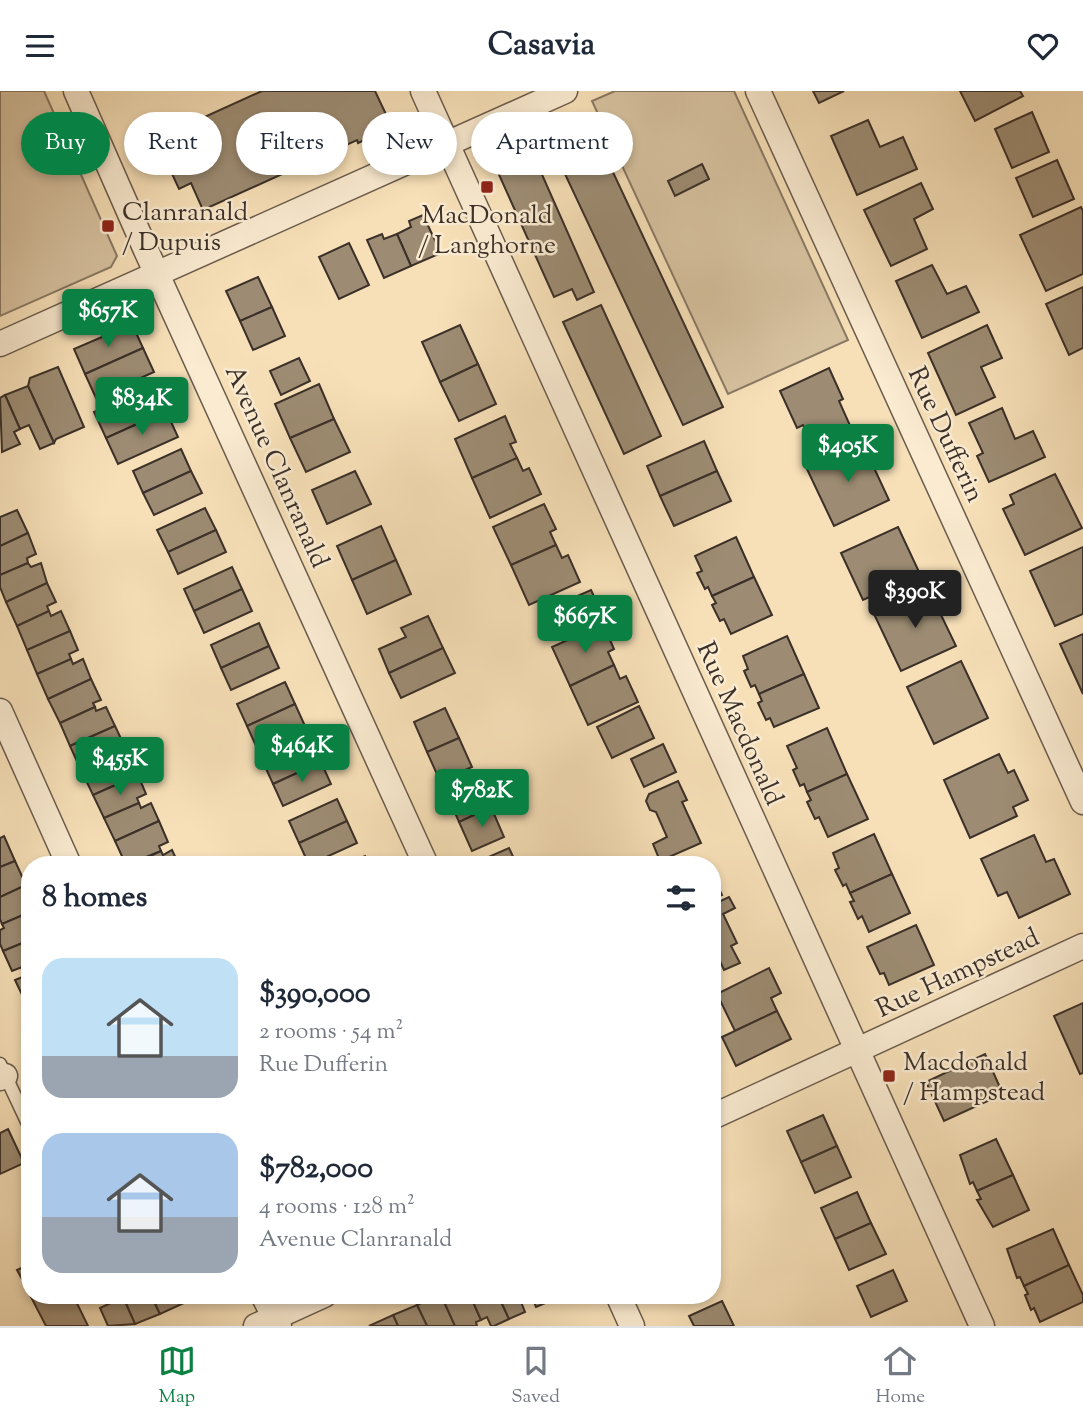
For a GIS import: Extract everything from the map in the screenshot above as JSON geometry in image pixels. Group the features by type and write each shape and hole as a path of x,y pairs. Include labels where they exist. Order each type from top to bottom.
{"street":[{"name":"Avenue Clanranald","path":"76,91 422,856"},
{"name":"Rue Macdonald","path":"423,91 433,112"},
{"path":"457,140 565,91"},
{"name":"Rue Dufferin","path":"758,91 1083,802"},
{"name":"Rue Macdonald","path":"457,166 982,1326"},
{"path":"0,344 377,175"},
{"path":"0,711 65,856"},
{"name":"Rue Hampstead","path":"721,1113 1083,946"},
{"path":"265,1304 270,1323 307,1304"},
{"path":"621,1304 628,1325"}],"lane":[{"path":"2,1073 21,1111"}],"shaded area":[{"path":"0,91 44,91 53,112 21,112 21,175 81,175 117,256 111,267 0,316"},
{"path":"615,91 734,91 848,340 728,394 626,175 633,175 633,112 597,112 592,101"}],"building":[{"path":"262,91 375,91 385,112 362,112 362,141 358,143 357,140 348,144 348,112 236,112 236,175 280,175 203,210 191,183 179,189 173,175 222,175 222,112 216,112"},
{"path":"813,91 844,91 819,103"},
{"path":"960,91 1020,91 1023,96 975,121"},
{"path":"1032,112 1049,152 1012,168 995,129"},
{"path":"868,120 880,147 903,137 917,169 857,195 831,136"},
{"path":"1057,160 1074,199 1033,217 1016,178"},
{"path":"702,164 709,179 675,196 668,181"},
{"path":"499,175 542,175 594,292 577,300 572,289 554,297"},
{"path":"565,175 614,175 723,407 683,425"},
{"path":"921,183 933,209 914,219 927,249 891,266 864,210"},
{"path":"1081,207 1083,274 1046,291 1020,235"},
{"path":"423,215 441,253 411,266 397,234 411,227 409,221"},
{"path":"382,234 384,239 397,234 411,266 384,278 367,240"},
{"path":"349,243 369,285 339,299 319,257"},
{"path":"932,265 947,294 966,286 979,312 922,338 896,281"},
{"path":"258,277 272,307 240,321 226,291"},
{"path":"1083,287 1083,348 1069,355 1046,304"},
{"path":"601,305 661,436 624,454 563,322"},
{"path":"272,307 285,336 253,350 240,321"},
{"path":"132,324 143,348 85,374 74,349"},
{"path":"460,325 478,364 440,382 422,342"},
{"path":"987,325 1002,358 981,367 995,397 956,415 928,353"},
{"path":"143,348 154,372 96,398 85,374"},
{"path":"299,358 310,381 281,395 270,371"},
{"path":"478,364 496,404 459,421 440,382"},
{"path":"58,367 84,427 56,439 54,443 28,386 30,378"},
{"path":"829,368 843,399 839,401 852,430 814,448 803,425 797,428 780,391"},
{"path":"319,384 334,419 290,438 275,404"},
{"path":"154,385 166,411 106,438 94,412"},
{"path":"28,386 54,443 40,449 29,425 20,429 5,395"},
{"path":"5,395 20,429 14,432 20,444 2,452 0,398"},
{"path":"1002,408 1015,439 1033,431 1045,457 989,482 977,456 983,453 969,423"},
{"path":"166,411 178,437 118,464 106,438"},
{"path":"505,416 516,442 510,444 517,458 472,478 455,439"},
{"path":"334,419 350,452 306,472 290,438"},
{"path":"704,441 717,471 660,496 647,466"},
{"path":"862,442 889,500 834,526 806,467"},
{"path":"181,449 191,471 143,493 133,471"},
{"path":"517,458 523,471 529,468 541,494 490,518 472,478"},
{"path":"191,471 202,493 154,515 143,493"},
{"path":"355,471 371,504 327,524 312,490"},
{"path":"717,471 731,501 674,526 660,496"},
{"path":"1055,474 1082,528 1025,555 1003,509 1014,504 1010,495"},
{"path":"544,504 556,529 550,532 556,545 511,565 493,527"},
{"path":"205,508 216,530 168,552 157,530"},
{"path":"17,510 28,533 0,546 0,517"},
{"path":"381,526 396,560 352,580 337,546"},
{"path":"898,527 920,574 863,600 841,553"},
{"path":"216,530 226,552 178,574 168,552"},
{"path":"28,533 36,554 27,558 28,563 0,575 0,546"},
{"path":"736,537 754,577 712,596 697,573 702,571 695,556"},
{"path":"556,545 562,558 568,555 580,582 529,605 511,565"},
{"path":"1083,547 1083,614 1055,626 1030,571"},
{"path":"396,560 411,594 367,614 352,580"},
{"path":"28,563 31,567 41,563 47,583 6,602 0,587 0,575"},
{"path":"232,567 242,589 194,611 184,589"},
{"path":"754,577 772,615 731,634 724,619 720,621 712,605 716,603 712,596"},
{"path":"47,583 56,602 47,606 49,611 17,626 6,602"},
{"path":"928,588 956,646 901,671 874,614"},
{"path":"242,589 252,611 204,633 194,611"},
{"path":"591,590 603,616 577,628 566,601"},
{"path":"49,611 51,616 61,611 70,631 27,650 17,626"},
{"path":"428,616 443,648 389,673 379,649 406,637 401,628"},
{"path":"259,623 269,646 221,668 211,645"},
{"path":"603,624 614,649 608,652 614,665 570,686 552,647"},
{"path":"70,631 78,650 69,654 71,659 37,674 27,650"},
{"path":"1083,634 1083,694 1060,644"},
{"path":"787,636 804,674 759,694 755,685 751,687 744,671 748,669 743,656"},
{"path":"269,646 279,668 231,690 221,668"},
{"path":"443,648 455,673 401,698 389,673"},
{"path":"71,659 73,664 83,659 91,679 48,699 37,674"},
{"path":"961,661 988,718 934,744 907,687"},
{"path":"614,665 620,679 626,676 638,702 588,725 570,686"},
{"path":"804,674 819,708 774,727 770,718 766,720 758,703 762,701 759,694"},
{"path":"91,679 101,700 93,703 95,707 60,723 48,699"},
{"path":"285,682 295,704 247,726 237,704"},
{"path":"295,704 305,726 257,748 247,726"},
{"path":"639,706 654,738 612,758 597,727"},
{"path":"95,707 96,711 106,707 115,726 70,746 60,723"},
{"path":"445,708 459,738 427,752 414,722"},
{"path":"115,726 124,745 114,749 116,754 81,770 70,746"},
{"path":"827,728 847,774 807,792 804,784 800,786 793,770 797,768 787,746"},
{"path":"459,738 472,767 440,781 427,752"},
{"path":"311,740 321,762 273,784 263,762"},
{"path":"663,744 676,772 644,787 631,759"},
{"path":"127,753 138,775 93,795 81,770 116,754 117,758"},
{"path":"999,754 1008,773 1014,770 1028,800 1013,807 1017,816 970,838 944,780"},
{"path":"321,762 331,784 283,806 273,784"},
{"path":"847,774 868,819 828,837 819,817 815,819 807,802 811,800 807,792"},
{"path":"138,775 146,794 137,798 139,803 104,818 93,795"},
{"path":"477,777 491,807 459,822 446,792"},
{"path":"678,781 687,800 682,802 701,843 671,856 658,856 653,844 667,837 656,812 650,810 646,801 649,794"},
{"path":"337,799 347,821 299,843 289,821"},
{"path":"139,803 141,808 151,803 159,821 115,841 104,818"},
{"path":"491,807 504,837 472,851 459,822"},
{"path":"159,821 168,842 159,846 161,851 148,856 122,856 115,841"},
{"path":"347,821 357,843 329,856 305,856 299,843"},
{"path":"874,834 892,874 850,893 835,870 839,868 833,853"},
{"path":"1034,835 1046,862 1054,859 1070,894 1019,918 1007,892 998,896 981,859"},
{"path":"4,836 15,861 0,867 0,838"},
{"path":"509,848 513,856 491,856"},
{"path":"172,850 175,856 150,856 161,851 163,855"},
{"path":"15,861 21,874 21,887 0,897 0,867"},
{"path":"892,874 910,913 869,932 862,916 858,919 850,902 854,901 850,893"},
{"path":"21,887 21,916 2,924 0,897"},
{"path":"729,897 735,908 723,914 737,943 731,946 740,963 724,970 721,963 721,901"},
{"path":"21,916 21,944 3,951 0,944 0,930 4,928 2,924"},
{"path":"916,925 934,965 889,985 884,973 880,974 867,947"},
{"path":"21,944 21,967 12,971 3,951"},
{"path":"769,968 781,993 771,998 777,1011 735,1031 721,1002 721,992"},
{"path":"21,978 21,993 15,980"},
{"path":"1083,1003 1083,1073 1080,1074 1054,1016"},
{"path":"777,1011 791,1039 736,1066 722,1037"},
{"path":"985,1054 1003,1094 944,1121 926,1082"},
{"path":"823,1115 837,1146 801,1162 787,1131"},
{"path":"8,1129 21,1157 21,1164 0,1174 0,1133"},
{"path":"996,1139 1013,1175 977,1191 973,1182 970,1184 960,1155"},
{"path":"837,1146 851,1177 815,1193 801,1162"},
{"path":"1013,1175 1029,1210 993,1227 977,1200 981,1199 977,1191"},
{"path":"857,1192 871,1223 835,1239 821,1208"},
{"path":"871,1223 886,1254 849,1270 835,1239"},
{"path":"1053,1229 1069,1265 1024,1286 1020,1277 1017,1278 1007,1249"},
{"path":"1069,1265 1083,1295 1083,1302 1040,1322 1034,1308 1031,1310 1024,1286"},
{"path":"893,1270 907,1301 871,1317 857,1286"},
{"path":"721,1301 734,1326 694,1326 689,1316 721,1304"},
{"path":"35,1304 77,1304 88,1326 46,1326"},
{"path":"108,1304 126,1304 135,1324 108,1326 100,1308"},
{"path":"126,1304 155,1304 160,1314 135,1324"},
{"path":"155,1304 182,1304 160,1314"},
{"path":"445,1304 455,1326 427,1326 417,1305"},
{"path":"445,1304 474,1304 481,1320 476,1322 477,1326 455,1326"},
{"path":"474,1304 502,1304 509,1319 494,1326 491,1326 487,1317 481,1320"},
{"path":"502,1304 522,1304 525,1312 509,1319"},
{"path":"417,1305 427,1326 398,1326 393,1315"},
{"path":"393,1315 398,1326 369,1326"}],"place":[{"name":"MacDonald / Langhorne","path":"487,187"},
{"name":"Clanranald / Dupuis","path":"108,226"},
{"name":"Macdonald / Hampstead","path":"889,1076"}]}
